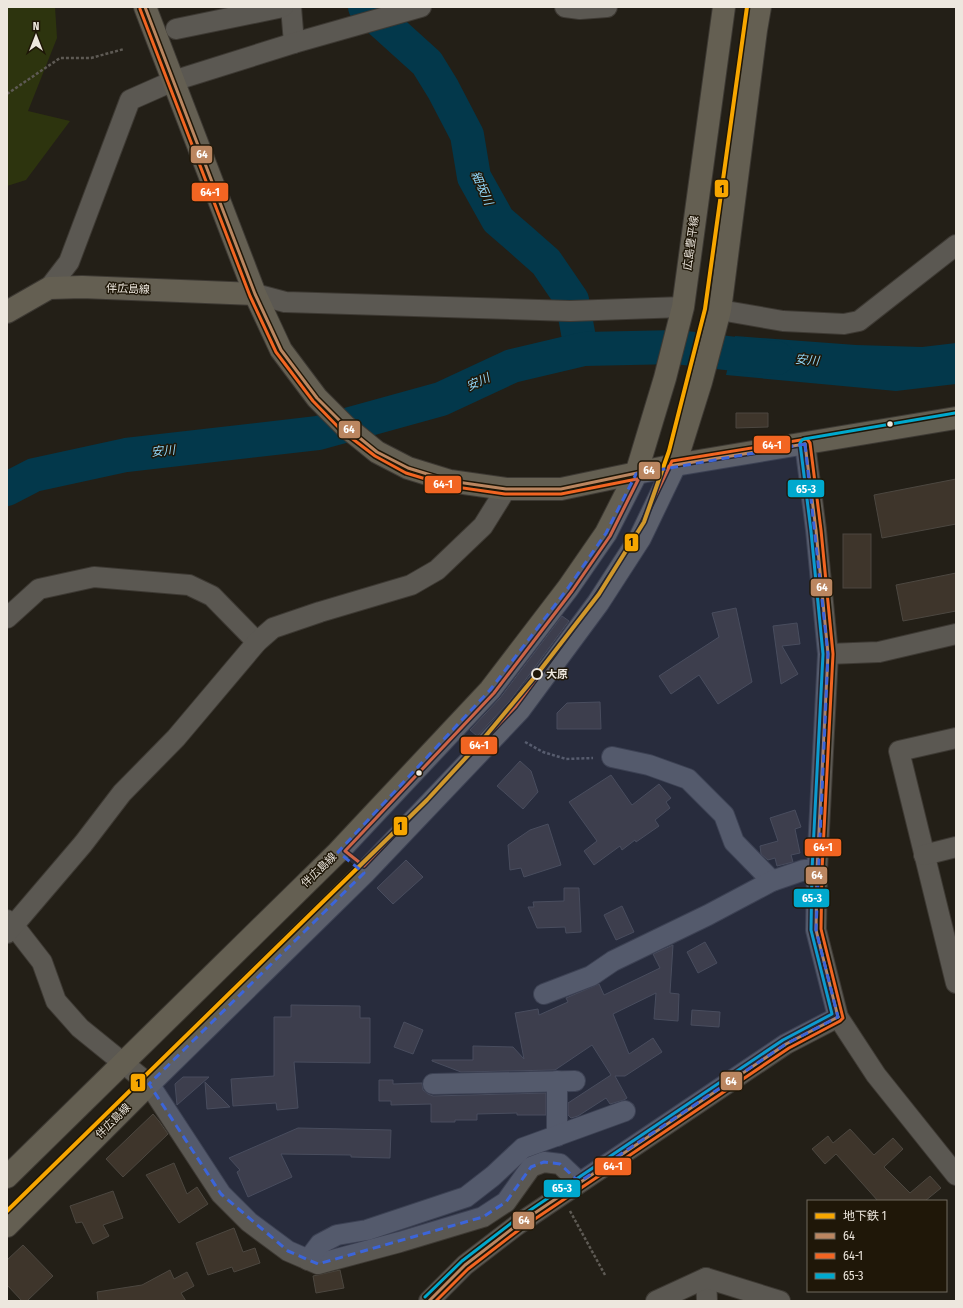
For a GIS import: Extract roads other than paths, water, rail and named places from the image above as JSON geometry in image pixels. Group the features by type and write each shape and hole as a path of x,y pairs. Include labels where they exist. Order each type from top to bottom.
{"main road":[{"path":"146,7 255,294 281,350 317,398 345,426 377,452 408,468 450,481 506,489 561,489 675,465 956,418"},
{"name":"広島豊平線","path":"636,474 664,378 681,312 724,7"},
{"path":"675,465 701,382 718,315 760,7"},
{"name":"伴広島線","path":"7,312 49,288 82,287 255,294"},
{"name":"伴広島線","path":"7,1226 364,873 519,710 598,603 640,538 675,465"},
{"name":"伴広島線","path":"7,1177 338,852 490,690 573,582 606,533 636,474"},
{"path":"338,852 364,873"}],"street":[{"path":"176,29 283,7"},
{"path":"290,7 294,43"},
{"path":"565,7 580,9 607,7"},
{"path":"49,288 69,262 130,100 173,81 294,43 412,9"},
{"path":"718,315 783,321 844,324 859,321 956,245"},
{"path":"255,294 285,302 570,311 681,312"},
{"path":"805,444 816,530 828,654 817,870 816,930 838,1017 876,1075 956,1175"},
{"path":"506,489 483,526 437,570 411,585 320,612 273,628 257,642 176,738 122,793 83,844 9,926 42,962 56,1001 80,1028 149,1084 221,1194 249,1222 288,1251 308,1260 318,1264 400,1242 483,1217 506,1202 531,1167 544,1162 560,1164 579,1182"},
{"path":"7,618 39,590 94,577 189,585 212,596 257,642"},
{"path":"828,654 879,652 956,634"},
{"path":"956,738 899,751 924,854 952,949 956,983"},
{"path":"612,756 649,765 688,779 724,815 734,842 772,881"},
{"path":"924,854 956,847"},
{"path":"544,994 591,976 613,961 708,915 772,881 804,870 817,870"},
{"path":"429,1301 465,1265 517,1225 786,1044 838,1017"},
{"path":"433,1084 566,1081 557,1136"},
{"path":"308,1260 320,1244 336,1235 367,1230 466,1197 493,1176 523,1148 625,1111"},
{"path":"706,1278 707,1301"},
{"path":"656,1301 706,1278 780,1301"}],"water":[{"path":"735,336 856,345 922,347 956,343 956,384 896,391 726,375"}],"waterway":[{"name":"細坂川","path":"365,7 427,63 443,89 467,135 474,177 498,220 546,262 572,300 579,338 584,349"},
{"name":"安川","path":"7,489 34,475 126,455 318,433 441,399 512,366 584,349 677,347 777,358"}],"metro line":[{"name":"1","path":"7,1211 427,800 484,738 538,673 599,594 644,522 669,451 705,309 747,7"}],"place":[{"name":"大原","path":"537,674"}]}
